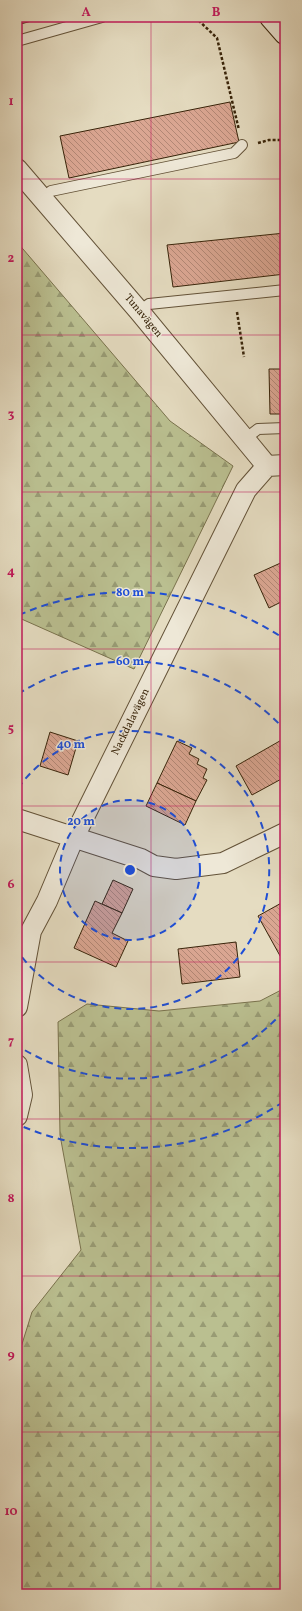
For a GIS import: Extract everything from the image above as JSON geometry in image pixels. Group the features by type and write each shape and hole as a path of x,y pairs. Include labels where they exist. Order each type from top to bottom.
{"main road":[{"path":"271,17 285,33"}],"street":[{"name":"Tunavägen","path":"17,169 139,311 245,439 276,465"},
{"name":"Nackdalavägen","path":"17,1007 31,931 47,901 74,837 246,490 276,465"},
{"path":"17,819 141,859 154,866 176,869 223,863 285,833"},
{"path":"17,1065 22,1095 17,1116"}],"lane":[{"path":"17,41 102,17"},
{"path":"43,198 51,191 234,153 242,145"},
{"path":"139,311 149,304 285,290"},
{"path":"245,439 258,429 285,428"}],"path":[{"path":"195,17 217,38 242,145 251,145 269,140 285,140"},
{"path":"234,295 244,357"}],"green space":[{"path":"17,242 170,421 233,466 134,669 17,617"},
{"path":"285,988 285,1594 17,1594 17,1360 32,1312 81,1250 60,1135 58,1022 87,1004 159,1011 260,1001"}],"building":[{"path":"17,17 46,17 17,25"},
{"path":"230,102 239,142 69,178 60,136"},
{"path":"285,233 285,274 173,287 167,245"},
{"path":"269,369 285,369 285,414 270,414"},
{"path":"285,561 285,600 269,608 254,575"},
{"path":"50,732 78,741 68,775 40,766"},
{"path":"285,738 285,777 252,795 236,766"},
{"path":"177,741 192,748 189,754 199,759 197,764 207,769 203,778 207,780 196,801 157,783"},
{"path":"157,783 196,801 185,825 146,806"},
{"path":"113,880 133,889 122,913 102,904"},
{"path":"95,901 122,913 112,933 128,941 116,967 74,948"},
{"path":"285,901 285,962 284,963 258,916"},
{"path":"236,942 240,977 182,984 178,949"}]}
